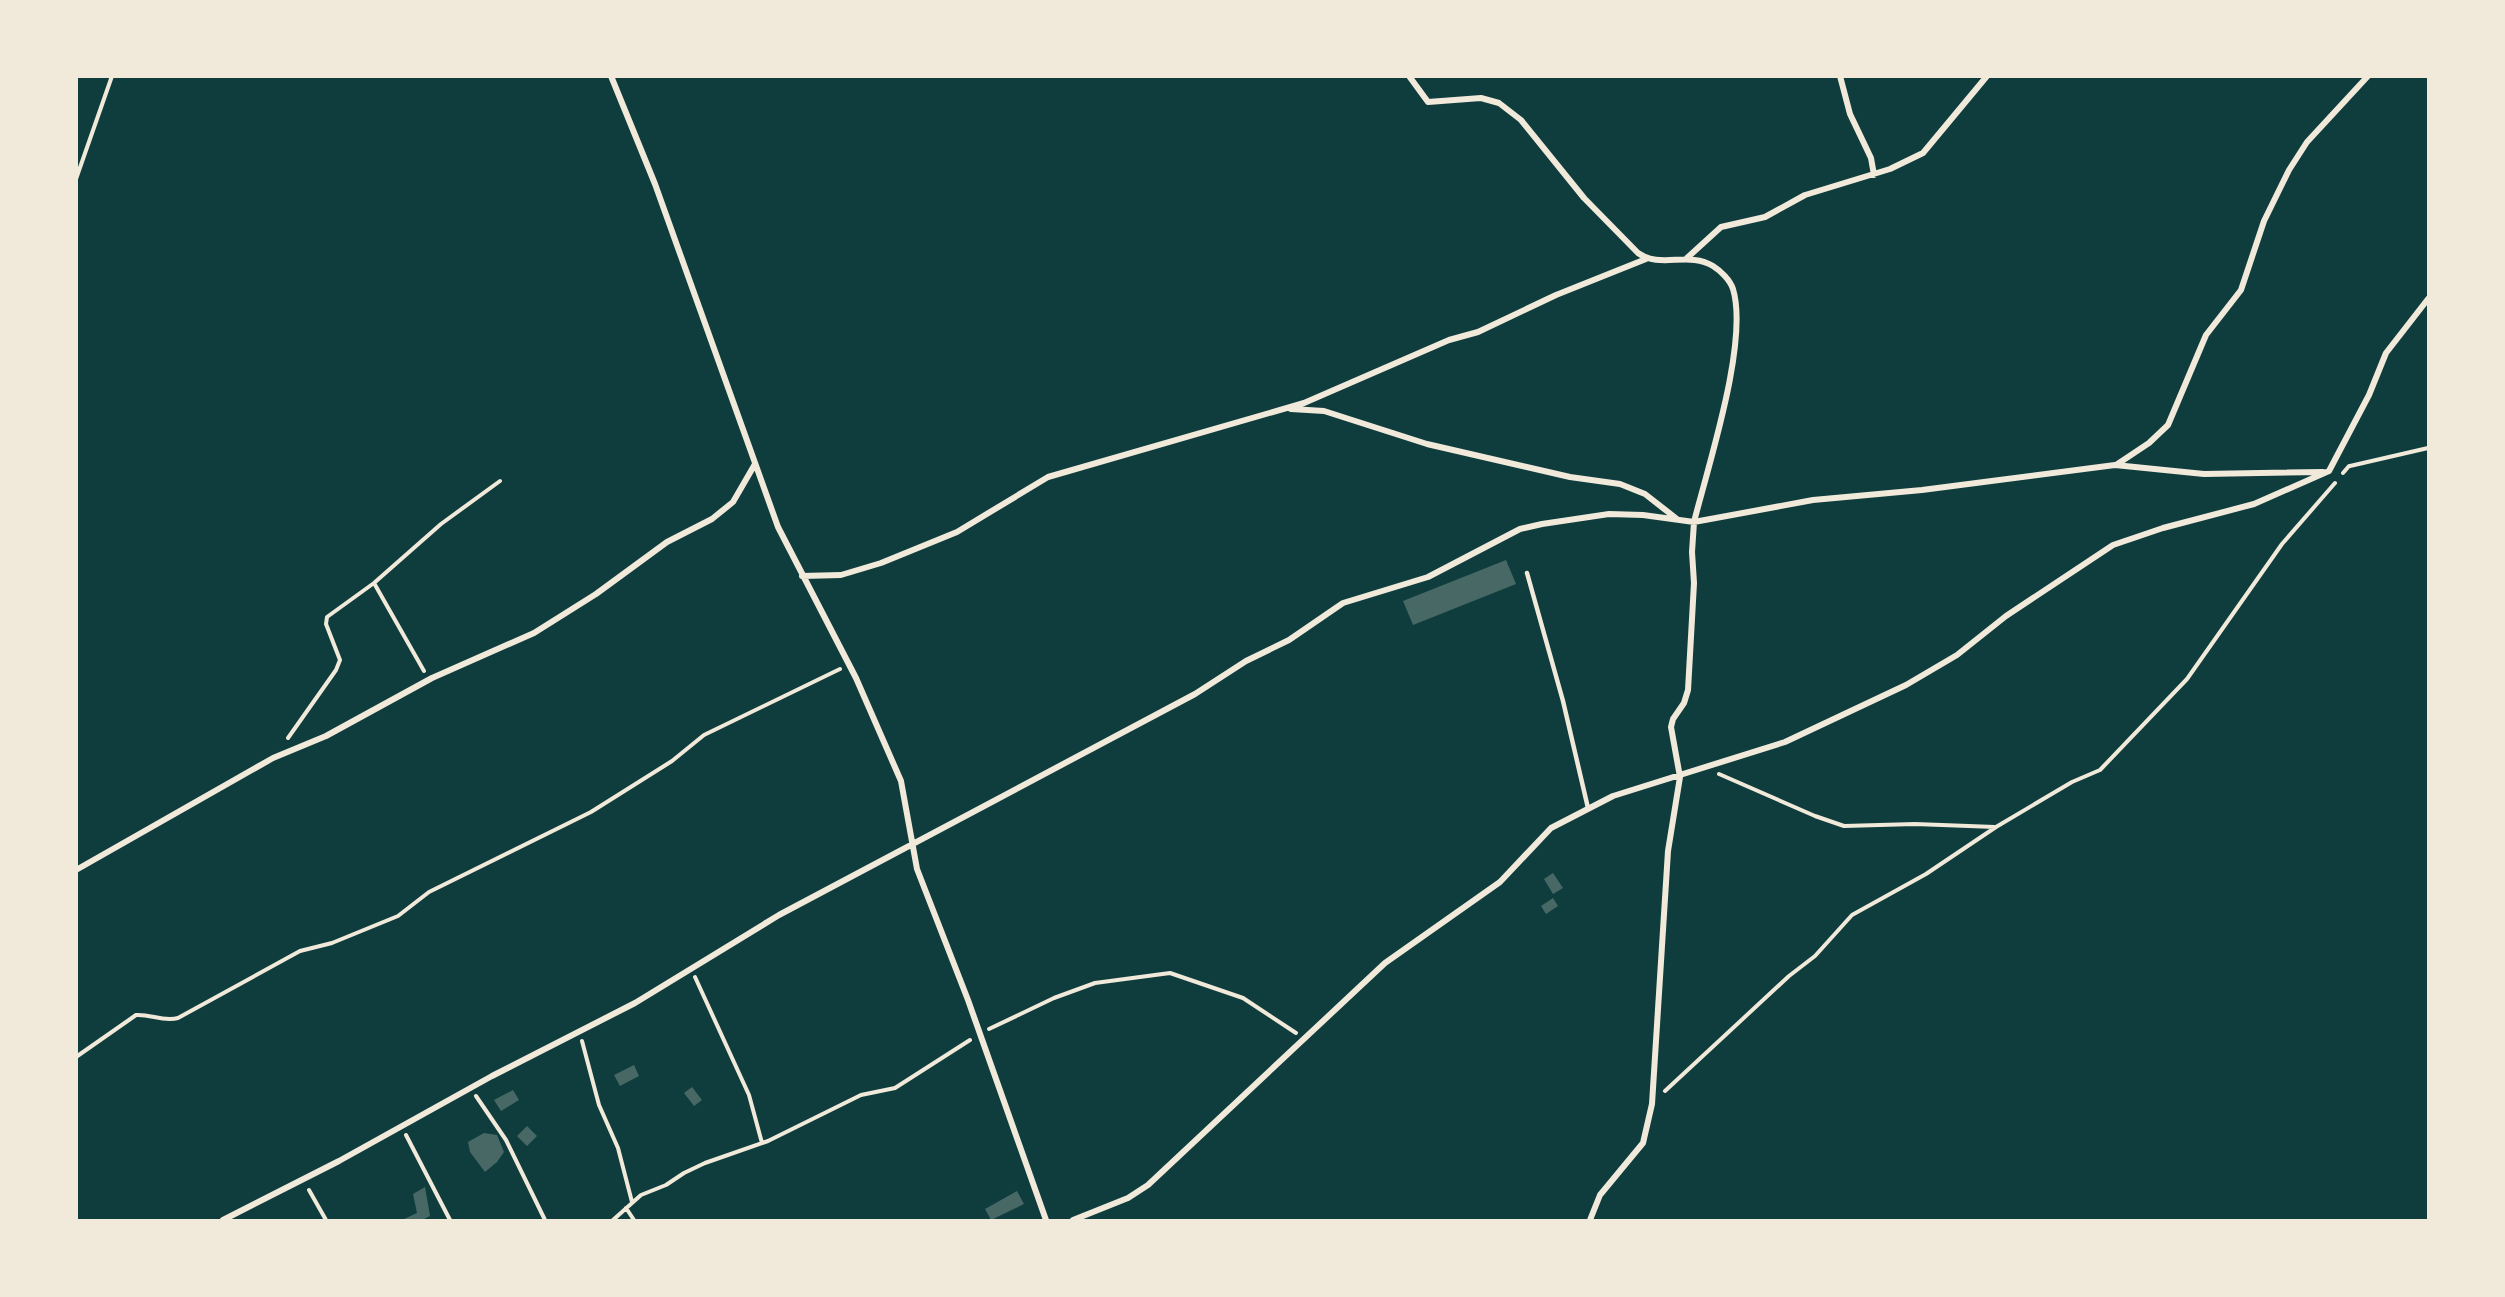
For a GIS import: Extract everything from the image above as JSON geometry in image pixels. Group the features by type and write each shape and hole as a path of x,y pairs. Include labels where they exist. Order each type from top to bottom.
{"street":[{"path":"611,76 655,184 778,527 849,664 900,781 911,845 1046,1221"},
{"path":"1409,76 1428,102 1481,98 1499,103 1521,120 1584,198 1646,259"},
{"path":"1840,76 1850,114 1871,158 1874,175"},
{"path":"1687,258 1721,226 1764,217 1824,188 1874,175 1923,153 1987,76"},
{"path":"2115,465 2149,443 2168,425 2206,335 2241,290 2264,221 2289,170 2307,142 2368,76"},
{"path":"802,576 841,575 881,563 957,532 1048,477 1304,403 1449,340 1478,332 1556,295 1646,259 1687,258 1713,265 1733,287 1737,338 1694,522 1692,552 1694,583 1688,690 1671,727 1680,777 1668,851 1652,1104 1643,1143 1600,1195 1590,1221"},
{"path":"1073,1221 1128,1198 1148,1185 1385,963 1500,882 1551,828 1613,796 1680,777 1785,742 1906,684 1956,655 2006,616 2113,545 2163,528 2254,504 2284,493 2326,472 2369,394 2386,353 2428,299"},
{"path":"1281,409 1324,411 1427,444 1570,477 1620,484 1646,494 1678,520"},
{"path":"76,870 273,758 326,736 432,678 534,633 596,594 668,543 712,519 733,502 755,464"},
{"path":"224,1221 471,1088 635,1004 779,915 1195,694 1246,660 1289,640 1343,603 1428,577 1529,527 1609,514 1643,514 1694,522 1813,500 1922,490 2115,465 2204,474 2326,472"}],"lane":[{"path":"1527,573 1563,701 1588,808"}],"path":[{"path":"76,179 112,76"},
{"path":"2326,472 2428,448"},
{"path":"1652,1104 1789,976 1815,956 1852,915 1926,874 1996,827 2072,782 2100,770 2187,679 2282,544 2349,466"},
{"path":"273,758 336,670 340,660 326,624 327,617 374,583 441,525 500,481"},
{"path":"374,583 416,661 432,678"},
{"path":"76,1057 136,1015 146,1014 167,1021 178,1018 300,951 332,943 398,916 429,892 591,812 672,761 704,735 849,664"},
{"path":"1705,768 1844,826 1915,824 1996,827"},
{"path":"692,968 749,1095 762,1143"},
{"path":"613,1221 632,1202 705,1163 762,1143 861,1095 895,1088 979,1033 1054,998 1095,983 1170,973 1243,998 1304,1039"},
{"path":"580,1032 599,1105 618,1148 632,1202"},
{"path":"471,1088 506,1140 545,1221"},
{"path":"402,1126 450,1221"},
{"path":"303,1179 324,1220"},
{"path":"626,1208 634,1221"}],"building":[{"path":"1506,560 1516,584 1413,625 1403,601"},
{"path":"1553,873 1563,888 1553,894 1544,879"},
{"path":"1553,898 1558,906 1546,914 1541,906"},
{"path":"634,1065 639,1076 620,1086 614,1075"},
{"path":"692,1087 702,1100 694,1106 684,1093"},
{"path":"513,1090 519,1100 501,1111 494,1100"},
{"path":"527,1126 537,1136 527,1146 517,1136"},
{"path":"484,1133 497,1135 504,1152 497,1162 485,1172 470,1152 468,1142"},
{"path":"425,1187 430,1216 422,1220 402,1220 417,1213 413,1194"},
{"path":"1017,1191 1024,1204 991,1220 985,1209"}]}
